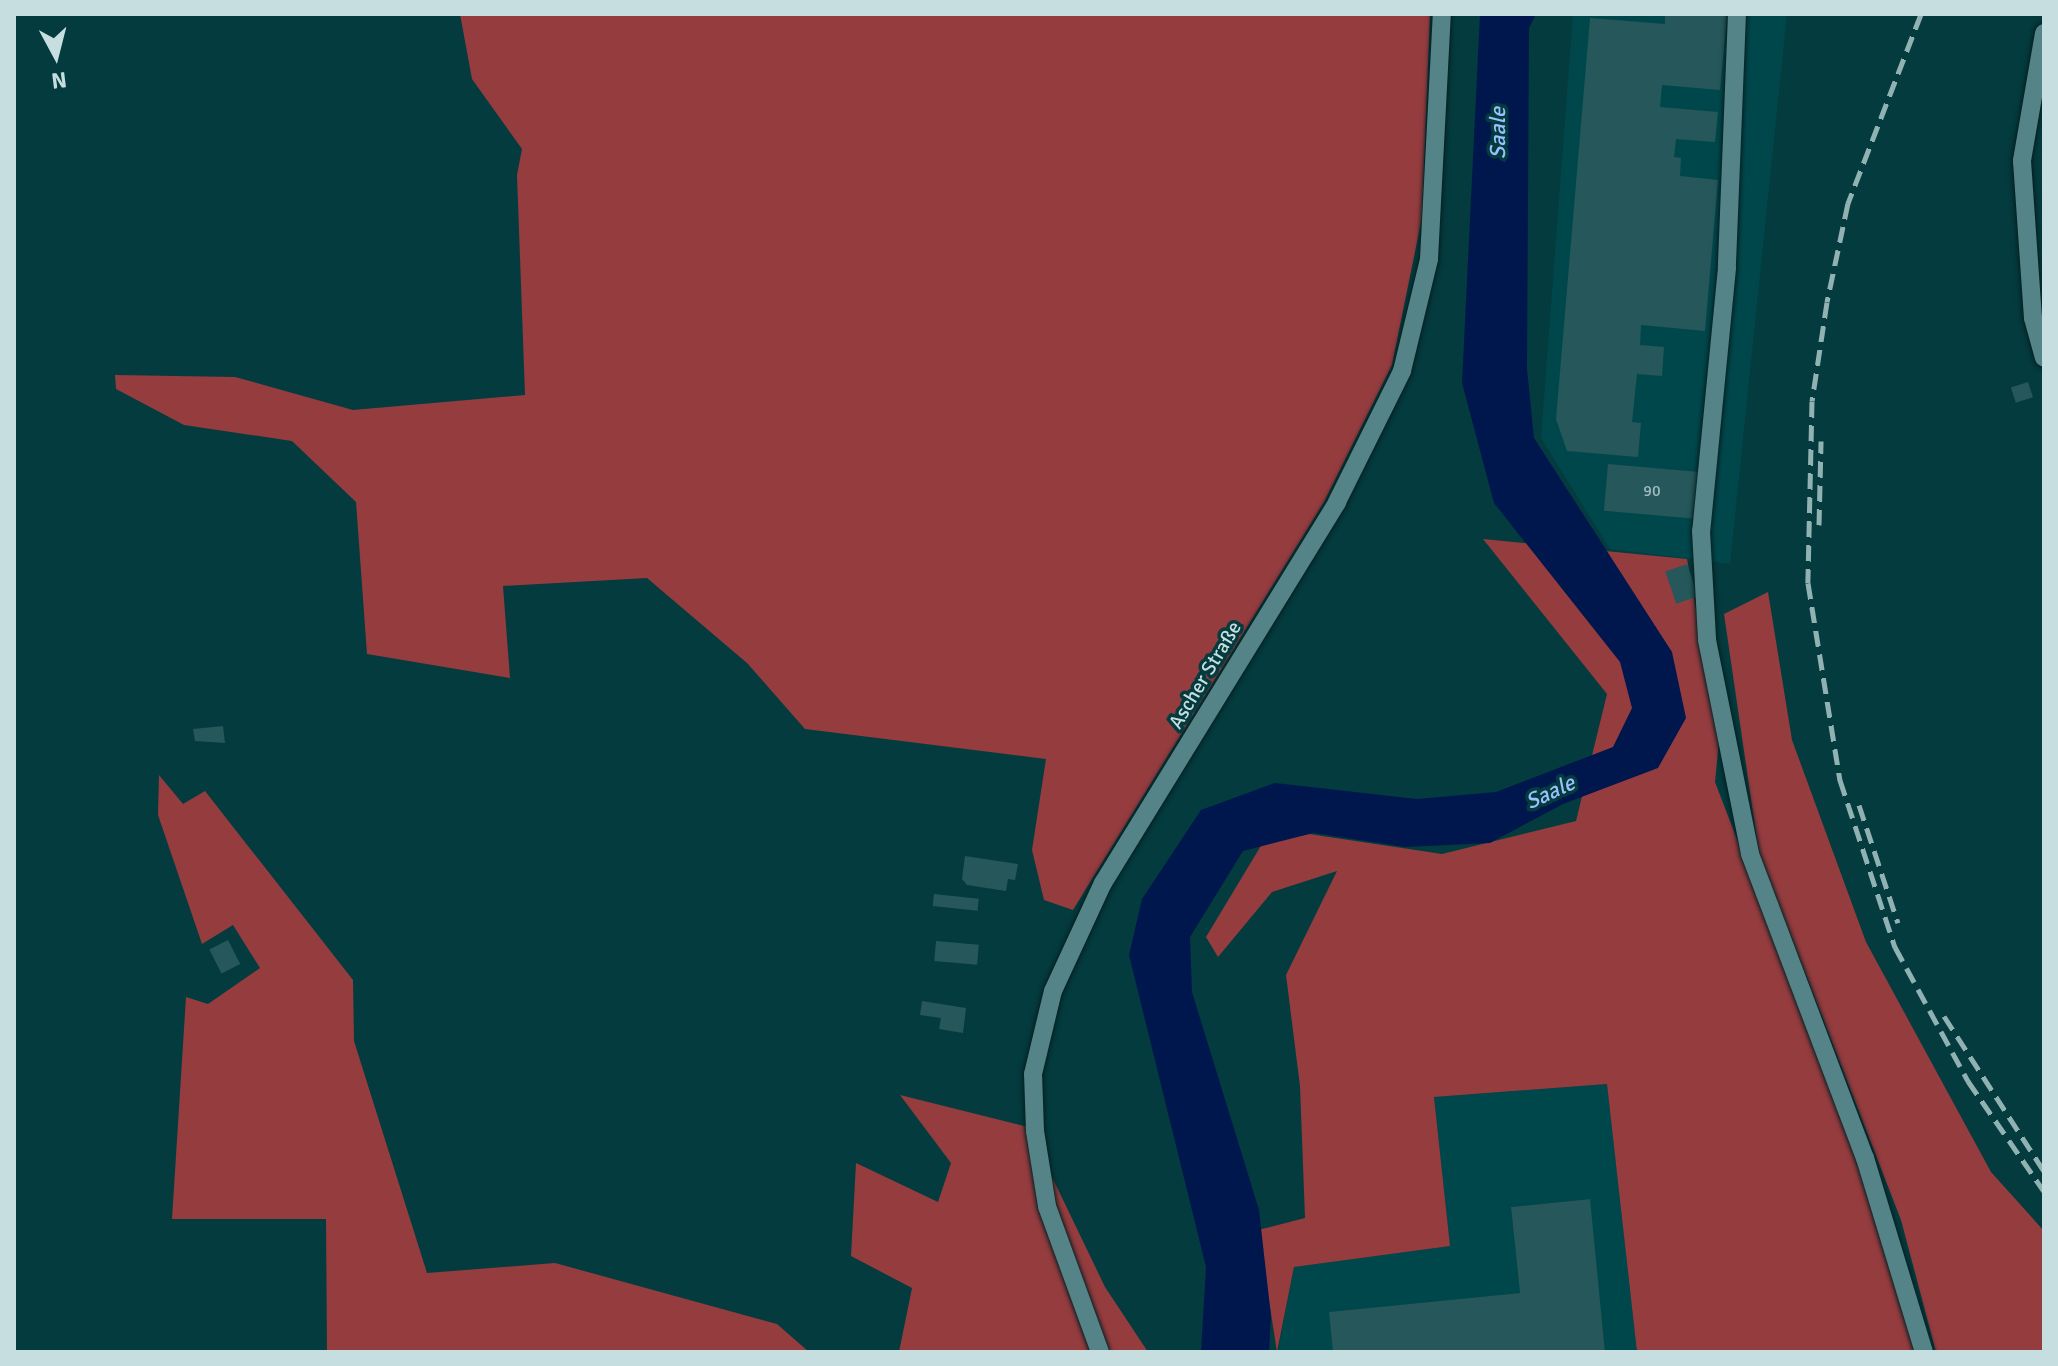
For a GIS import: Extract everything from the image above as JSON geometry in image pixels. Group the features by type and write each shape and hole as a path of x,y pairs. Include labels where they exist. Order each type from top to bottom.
{"street":[{"name":"Ascher Straße","path":"1100,1352 1047,1206 1035,1131 1033,1074 1053,991 1103,883 1337,502 1402,371 1429,259 1442,14"},
{"path":"1737,14 1727,268 1701,531 1707,640 1750,854 1865,1158 1924,1352"},
{"path":"2044,33 2022,161 2033,318 2044,358"}],"shaded area":[{"path":"460,14 1430,14 1422,217 1392,365 1324,502 1073,910 1044,900 1032,850 1046,759 805,729 747,663 647,578 503,586 510,678 367,654 356,502 292,441 184,425 116,389 115,375 235,377 353,410 525,395 517,175 522,149 472,79"},
{"path":"1573,14 1787,14 1730,564 1610,549 1541,438"},
{"path":"1483,539 1687,559 1719,740 1715,782 1863,1168 1915,1352 1637,1352 1607,1084 1434,1097 1450,1246 1294,1267 1277,1352 1258,1230 1305,1218 1300,1086 1286,975 1337,871 1272,892 1218,957 1206,937 1262,844 1309,834 1442,854 1576,821 1607,694"},
{"path":"1768,592 1792,740 1866,942 1991,1172 2044,1231 2044,1352 1936,1352 1901,1220 1759,854 1724,614"},
{"path":"159,775 183,804 205,791 353,980 354,1041 427,1273 555,1263 777,1324 809,1352 327,1352 326,1219 172,1219 186,997 208,1004 260,968 233,925 202,944 158,815"},
{"path":"1607,1084 1637,1352 1605,1352 1589,1199 1511,1207 1520,1293 1330,1312 1333,1352 1278,1352 1294,1267 1450,1246 1434,1097"},
{"path":"900,1095 1028,1127 1105,1287 1148,1352 899,1352 912,1288 851,1256 856,1163 938,1202 951,1163"}],"water":[{"name":"Saale","path":"1480,14 1536,14 1529,28 1527,369 1534,438 1672,652 1686,718 1658,768 1563,804 1490,843 1405,847 1313,833 1243,851 1190,937 1192,992 1259,1210 1271,1316 1269,1352 1201,1352 1206,1267 1129,955 1142,899 1201,810 1275,783 1417,799 1496,792 1613,747 1632,708 1620,662 1494,503 1462,383"}],"building":[{"path":"1665,14 1727,16 1720,90 1662,85 1660,107 1718,112 1715,142 1676,139 1674,157 1681,158 1680,176 1718,180 1705,331 1641,325 1640,345 1664,347 1662,376 1637,374 1632,422 1641,423 1638,457 1567,451 1556,419 1590,18 1665,24"},
{"path":"2028,382 2033,397 2016,403 2011,388"},
{"path":"1608,464 1700,472 1696,519 1604,511"},
{"path":"1687,564 1698,596 1676,604 1665,571"},
{"path":"223,726 225,743 195,741 193,729"},
{"path":"965,856 1018,864 1015,880 1008,879 1006,891 967,885 962,879"},
{"path":"934,894 979,899 977,911 933,906"},
{"path":"228,940 240,964 222,974 209,950"},
{"path":"936,941 979,945 977,965 934,961"},
{"path":"922,1001 966,1008 963,1033 939,1029 941,1018 920,1015"},
{"path":"1590,1199 1605,1352 1333,1352 1329,1312 1520,1293 1511,1207"}],"railway":[{"path":"1921,14 1848,203 1827,302 1812,401 1808,583 1840,780 1895,947 1968,1081 2044,1191"},
{"path":"1819,525 1821,441"},
{"path":"1859,805 1898,923"},
{"path":"1944,1016 2044,1171"}]}
